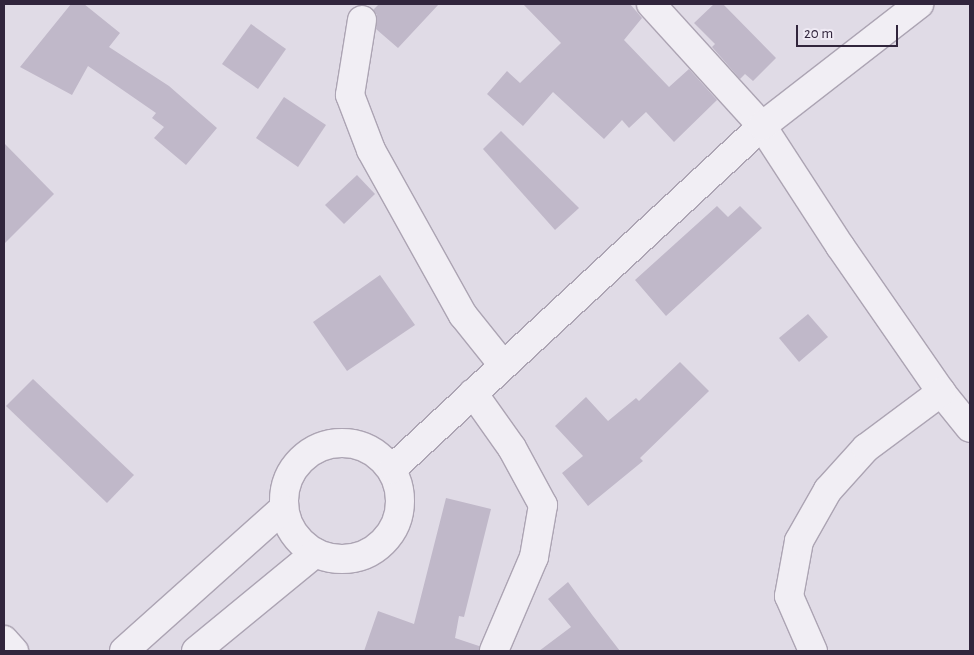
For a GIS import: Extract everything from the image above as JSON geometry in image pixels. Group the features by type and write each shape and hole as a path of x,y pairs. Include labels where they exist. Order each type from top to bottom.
{"street":[{"path":"651,4 762,126 942,392 970,428"},
{"path":"392,469 762,126 919,4"},
{"path":"362,20 350,95 371,150 463,315 503,365"},
{"path":"473,392 512,448 543,505 534,557 494,651"},
{"path":"813,651 789,596 799,542 828,490 866,448 942,392"},
{"path":"348,442 372,450 392,469 401,493 399,518 386,541 364,556 339,560 314,554 293,535 283,509 286,483 300,460 322,445 348,442"},
{"path":"124,651 283,509"},
{"path":"196,651 314,554"},
{"path":"4,640 14,651"}],"building":[{"path":"71,4 84,4 120,33 109,47 169,86 217,128 186,165 154,138 164,127 152,118 156,113 88,66 72,95 20,67"},
{"path":"379,4 439,4 398,48 376,29 377,15 373,10"},
{"path":"523,4 630,4 642,18 624,40 669,87 689,69 717,100 674,142 646,112 629,128 622,120 604,139 553,92 523,126 487,94 507,71 520,83 561,43"},
{"path":"714,4 723,4 776,58 753,81 745,74 740,79 712,47 715,44 694,23"},
{"path":"251,24 286,49 258,89 222,64"},
{"path":"284,97 326,125 298,167 256,138"},
{"path":"501,131 579,208 555,230 483,149"},
{"path":"4,143 54,194 4,244"},
{"path":"357,175 375,194 344,224 325,205"},
{"path":"717,206 728,217 740,206 762,228 666,316 635,280"},
{"path":"380,275 415,325 347,371 313,322"},
{"path":"808,314 828,337 799,362 779,338"},
{"path":"680,362 709,391 640,458 643,461 588,506 562,473 583,456 555,426 586,397 608,421 636,398 639,401"},
{"path":"33,379 134,475 107,503 6,406"},
{"path":"446,498 491,509 464,617 459,616 455,638 479,646 479,651 364,651 378,611 414,624"},
{"path":"568,582 620,651 539,651 571,627 548,599"}]}
